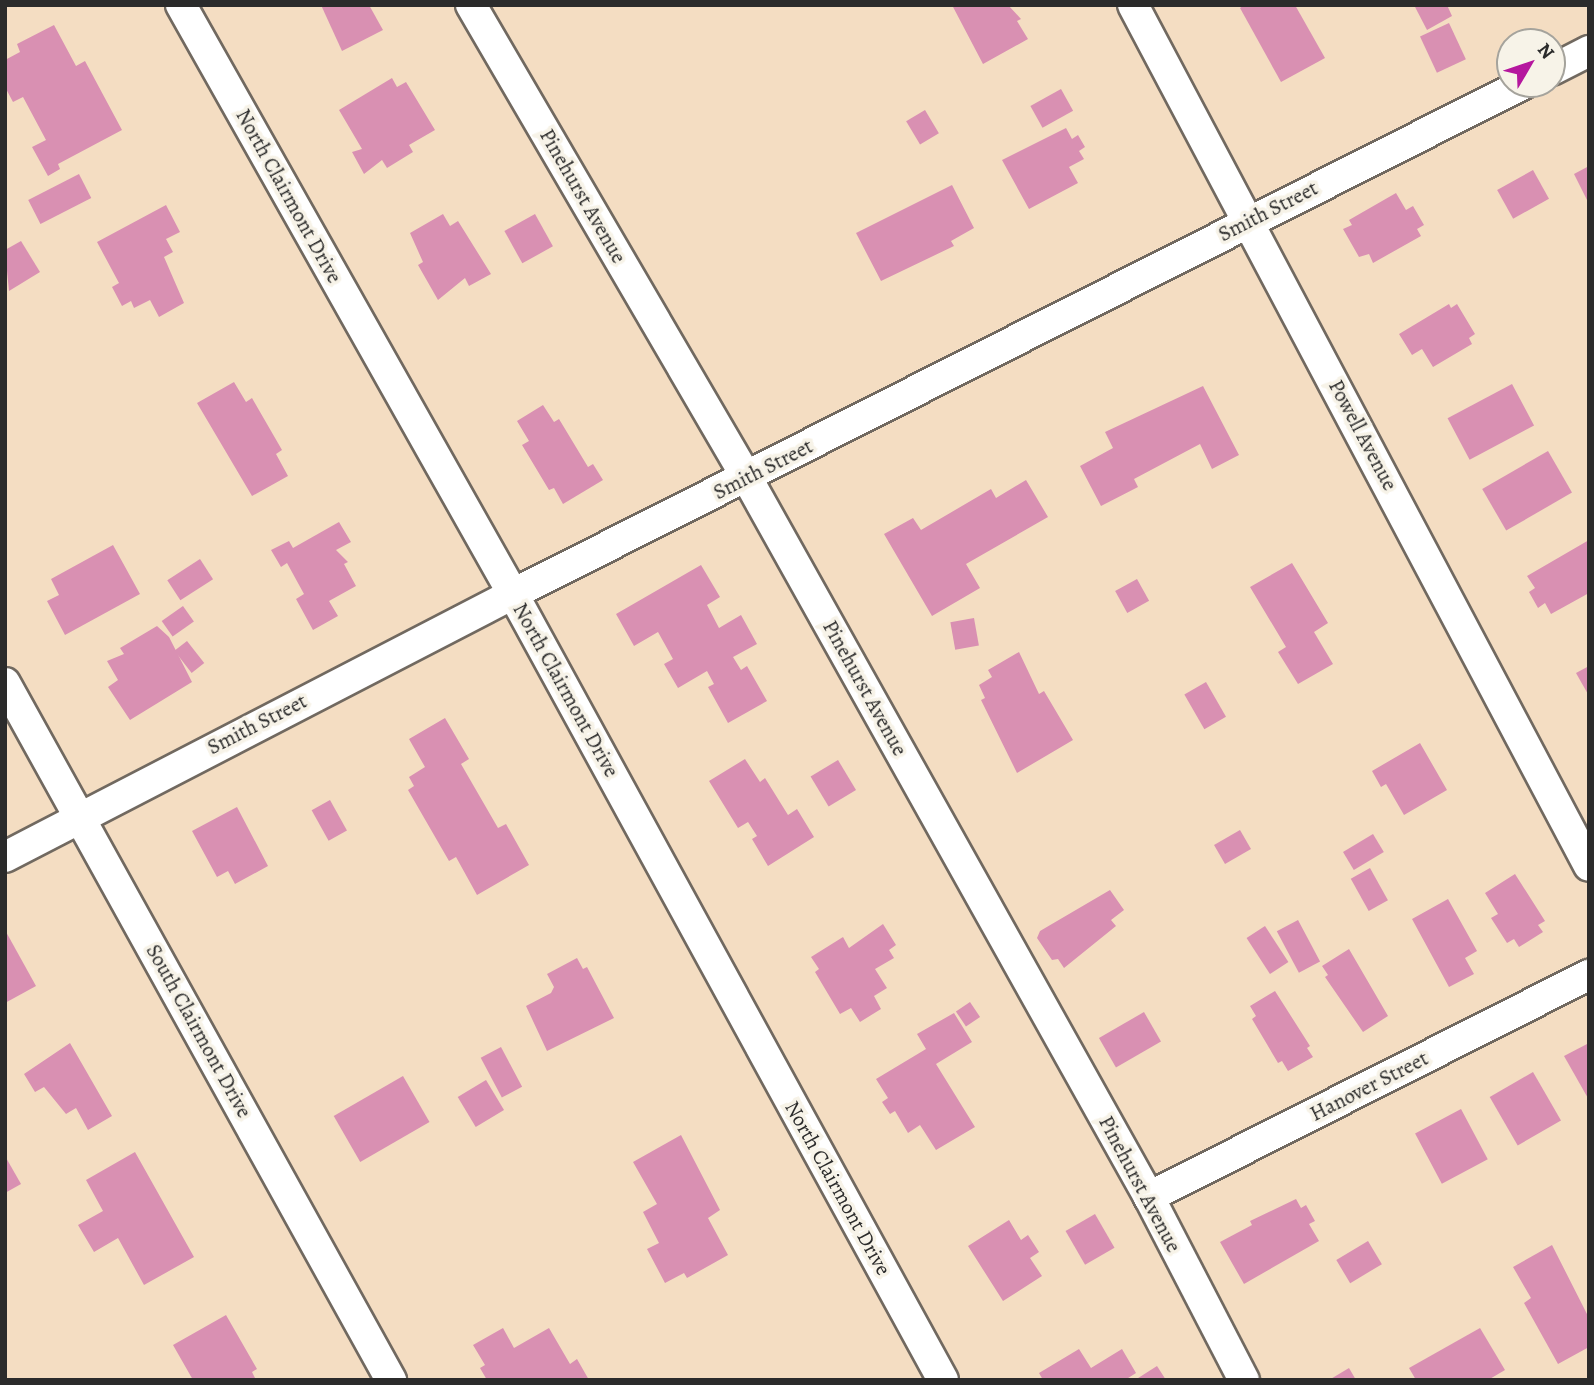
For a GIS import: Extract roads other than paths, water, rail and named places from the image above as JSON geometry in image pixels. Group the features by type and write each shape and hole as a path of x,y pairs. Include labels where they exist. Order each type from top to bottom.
{"street":[{"name":"North Clairmont Drive","path":"181,5 513,594 943,1380"},
{"name":"Pinehurst Avenue","path":"471,5 747,478 1149,1197 1244,1380"},
{"name":"Powell Avenue","path":"1133,5 1250,220 1589,866"},
{"path":"1566,63 1589,51"},
{"name":"Smith Street","path":"5,857 80,814 1496,97"},
{"name":"South Clairmont Drive","path":"5,683 80,814 391,1380"},
{"name":"Hanover Street","path":"1149,1197 1589,975"}]}
